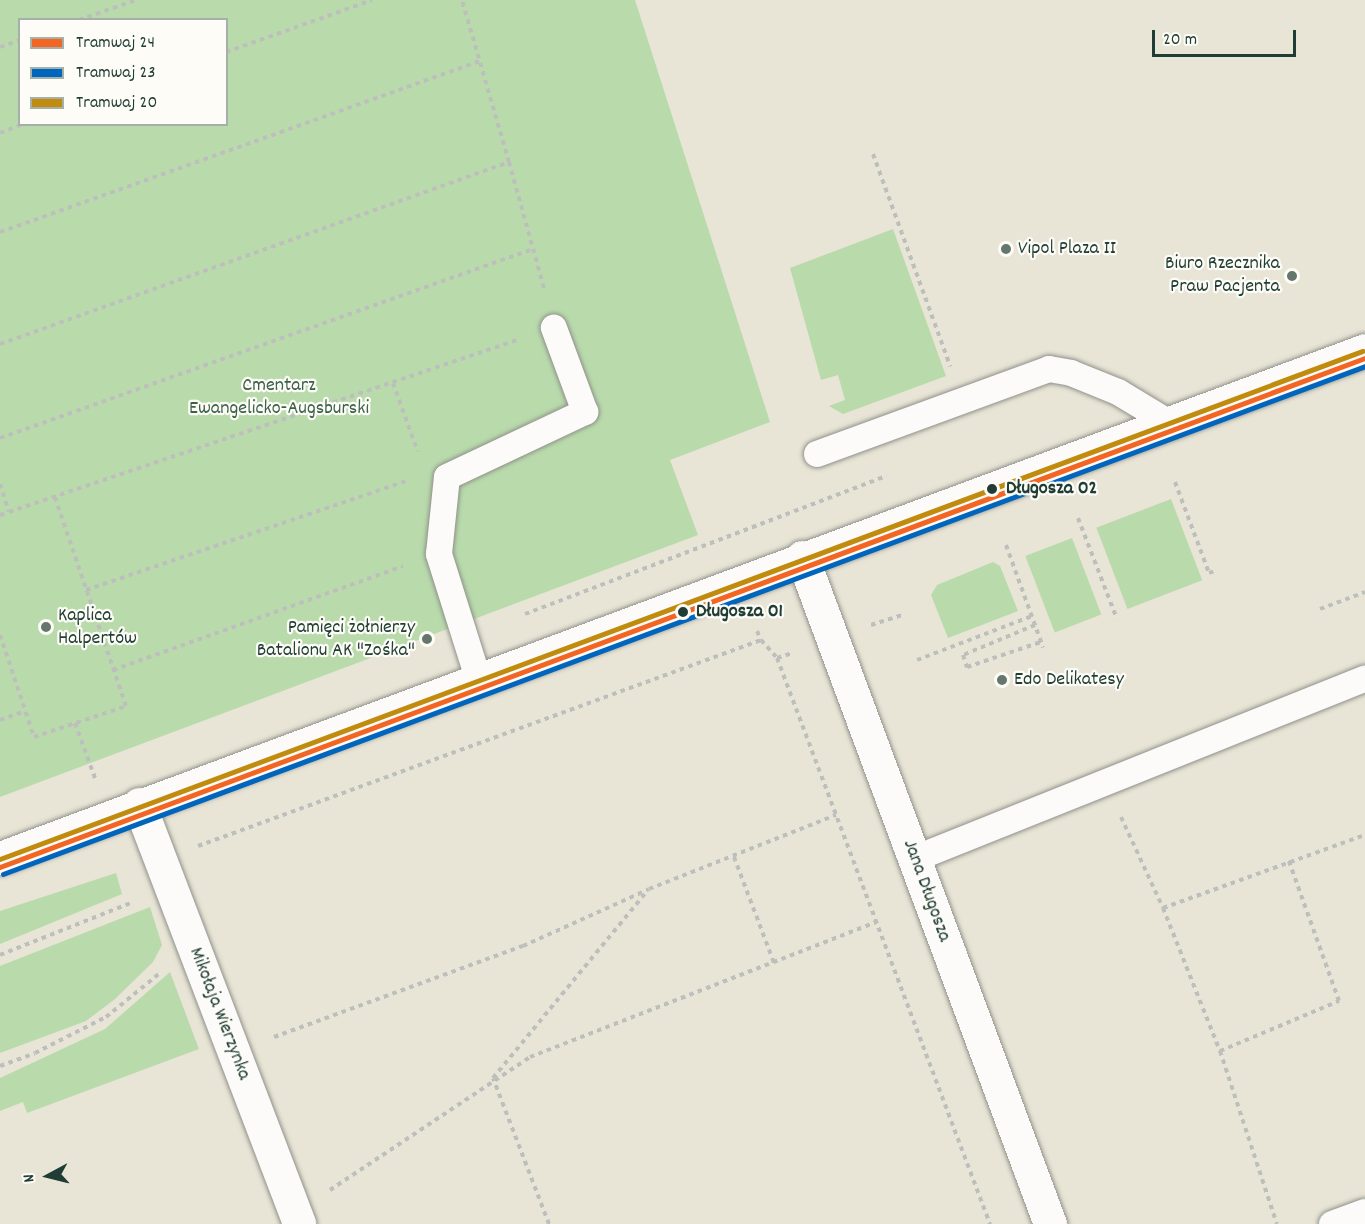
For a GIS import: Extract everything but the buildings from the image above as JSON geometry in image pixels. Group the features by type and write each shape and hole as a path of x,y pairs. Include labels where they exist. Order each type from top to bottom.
{"street":[{"path":"0,858 802,557 1365,350"},
{"name":"Jana Długosza","path":"802,557 1050,1224"},
{"name":"Mikołaja Wierzynka","path":"139,804 297,1219"}],"lane":[{"path":"478,678 439,554 447,477 585,412 554,328"},
{"path":"816,454 1048,369 1071,373 1118,392 1168,422"},
{"path":"914,859 1365,680"},
{"path":"1332,1224 1365,1212"}],"path":[{"path":"85,18 136,0"},
{"path":"228,51 372,0"},
{"path":"0,515 554,328 462,0"},
{"path":"0,47 18,41"},
{"path":"0,232 480,61"},
{"path":"0,133 19,126"},
{"path":"873,154 963,400"},
{"path":"0,344 509,162"},
{"path":"0,438 533,249"},
{"path":"393,382 422,464"},
{"path":"86,590 414,478"},
{"path":"1175,482 1209,573 1217,570"},
{"path":"0,484 9,512"},
{"path":"0,635 34,737 126,706 55,497"},
{"path":"1078,518 1116,619"},
{"path":"1006,545 1042,644 967,667 963,654 1035,625"},
{"path":"113,670 439,554"},
{"path":"1320,609 1365,592"},
{"path":"865,628 902,615"},
{"path":"917,660 1032,616"},
{"path":"757,632 777,658 990,1224"},
{"path":"0,955 152,895 150,883 186,867 187,850 761,640"},
{"path":"777,658 802,649"},
{"path":"0,720 25,711"},
{"path":"75,723 95,779"},
{"path":"1118,812 1163,908 1220,1051 1277,1224"},
{"path":"234,1052 523,946 649,889 836,815"},
{"path":"1163,908 1365,835"},
{"path":"734,857 774,963"},
{"path":"1220,1051 1339,1001 1289,861"},
{"path":"493,1077 649,889"},
{"path":"297,1219 493,1077 530,1057 877,922"},
{"path":"0,1066 34,1053 106,1017 166,967"},
{"path":"493,1077 549,1224"}],"green space":[{"name":"Cmentarz Ewangelicko-Augsburski","path":"0,0 635,0 770,422 670,460 698,535 0,797"},
{"path":"893,229 946,376 843,414 829,406 845,400 838,375 821,380 790,268"},
{"path":"1171,499 1202,580 1127,609 1096,528"},
{"path":"1072,538 1101,615 1055,632 1025,556"},
{"path":"993,562 1000,566 1018,611 948,638 931,595 937,585"},
{"path":"116,873 122,894 0,944 0,911"},
{"path":"150,907 162,945 153,962 115,999 86,1021 0,1053 0,966"},
{"path":"170,972 199,1049 27,1113 23,1102 0,1111 0,1078 105,1029"}],"tram line":[{"name":"20","path":"0,859 1362,351"},
{"name":"24","path":"0,867 1365,358"},
{"name":"23","path":"3,874 1365,366"}],"place":[{"name":"Vipol Plaza II","path":"1006,249"},
{"name":"Biuro Rzecznika Praw Pacjenta","path":"1292,276"},
{"name":"Długosza 02","path":"992,489"},
{"name":"Długosza 01","path":"683,612"},
{"name":"Kaplica Halpertów","path":"46,627"},
{"name":"Pamięci żołnierzy Batalionu AK \"Zośka\"","path":"427,639"},
{"name":"Edo Delikatesy","path":"1002,680"}]}
